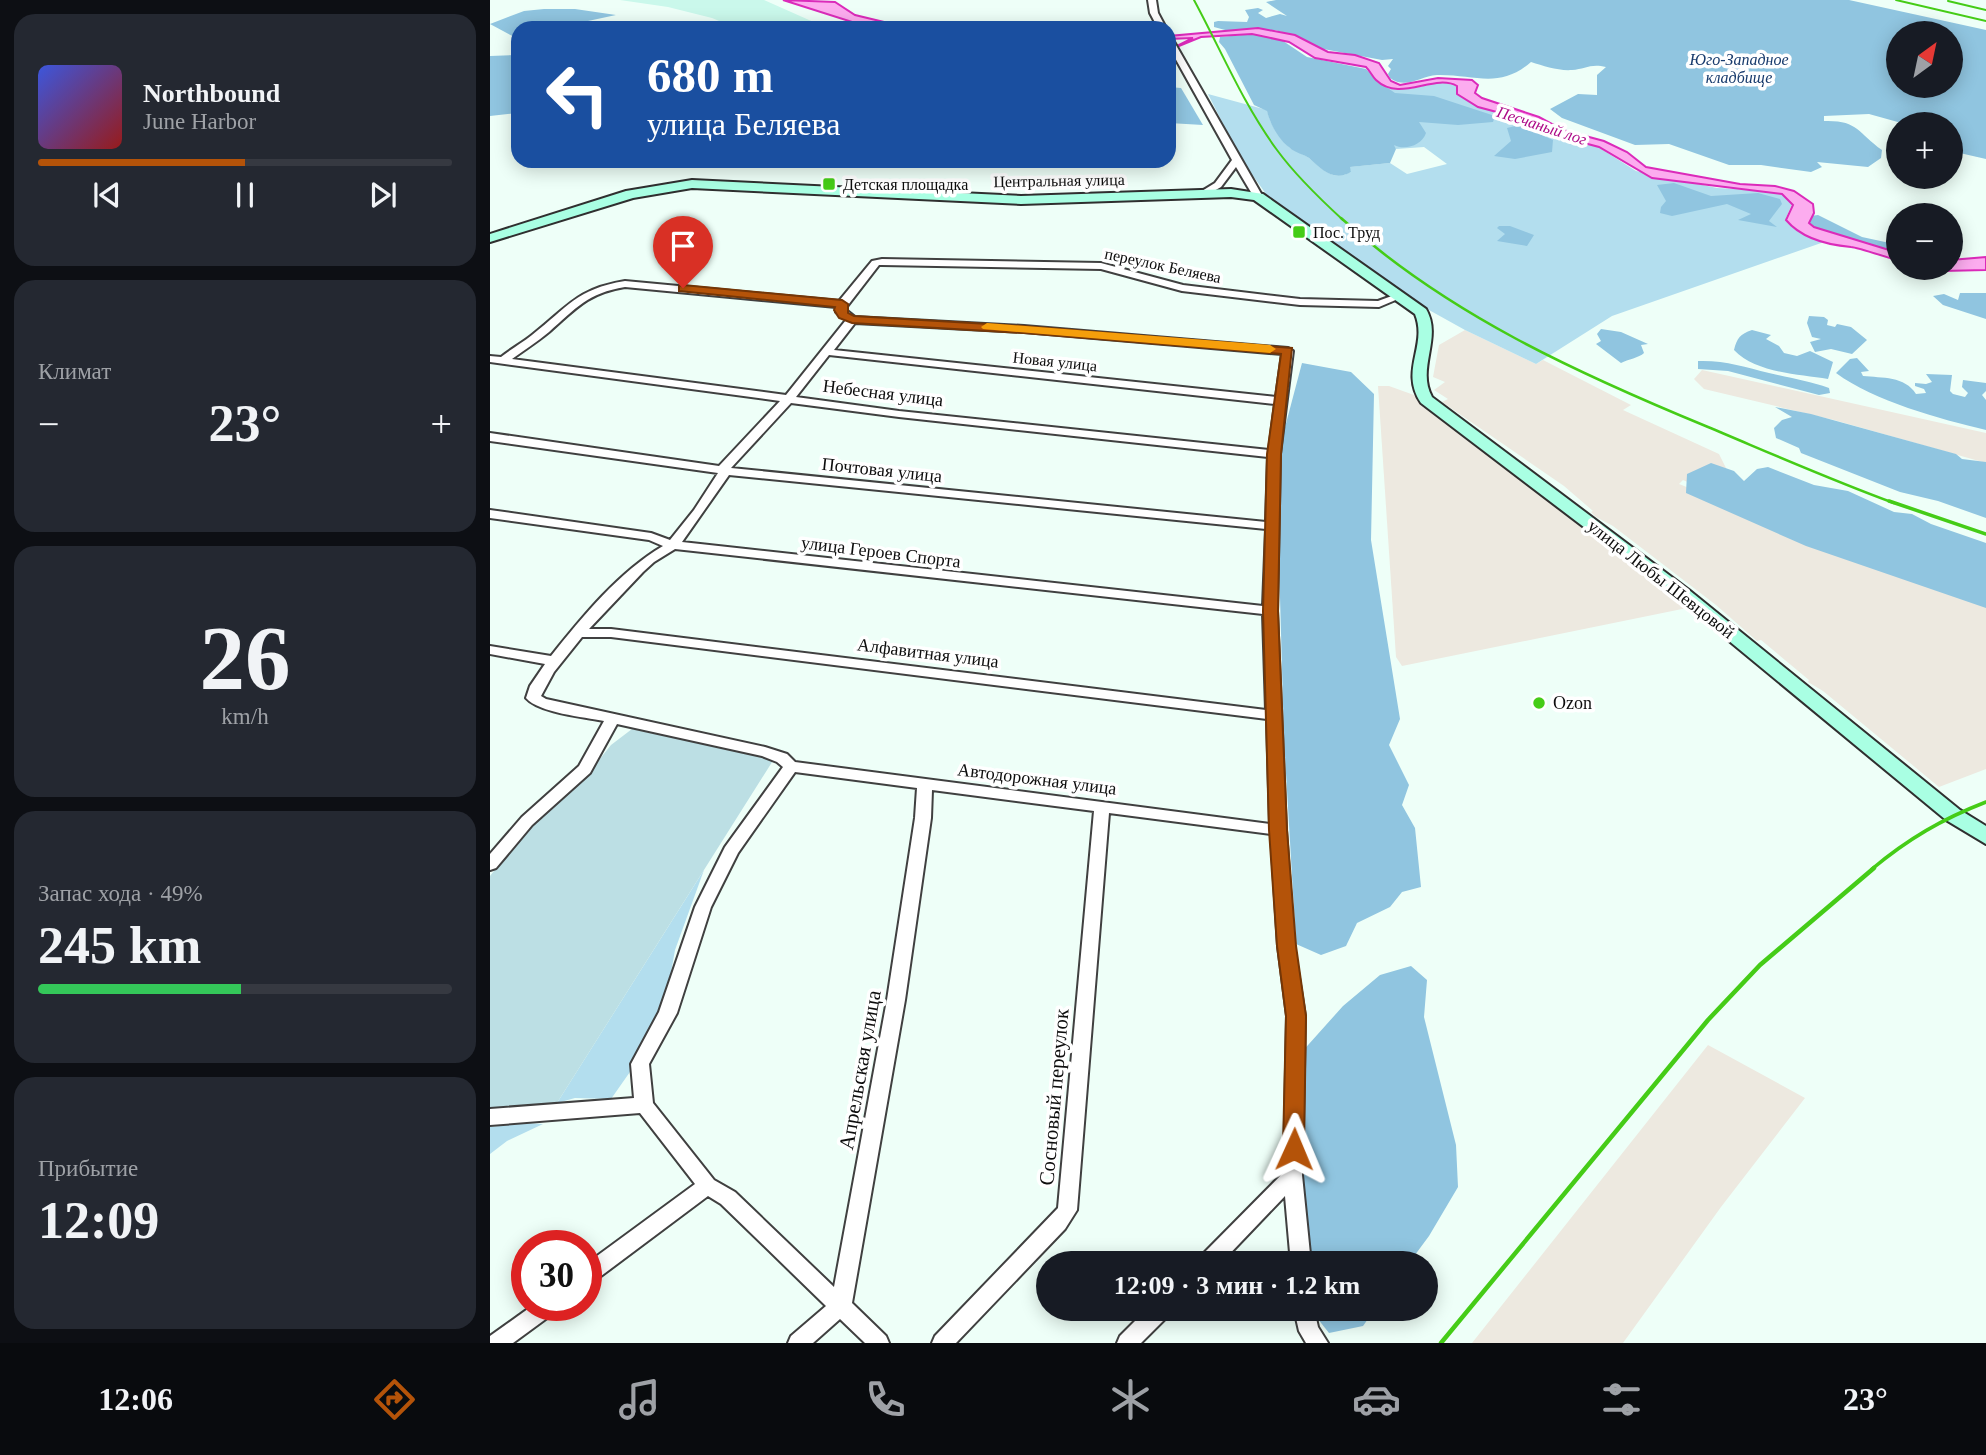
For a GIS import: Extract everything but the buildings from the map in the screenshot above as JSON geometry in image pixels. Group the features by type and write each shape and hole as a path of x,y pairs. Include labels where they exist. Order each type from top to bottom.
{"street":[{"path":"1152,0 1158,21"},
{"path":"1176,52 1258,197 1400,296"},
{"path":"1202,194 1218,185 1236,161"},
{"name":"Центральная улица","path":"490,238 631,194 692,184 1021,200 1238,193 1258,197"},
{"name":"переулок Беляева","path":"842,304 876,263 1101,266 1182,288 1300,302 1379,304 1400,296"},
{"path":"503,360 535,338 568,306 600,288 634,284 842,304 840,310 843,316 852,320 1024,329 1288,351 1274,454 1270,611 1278,830 1286,946 1296,1016 1293,1175 1300,1251"},
{"name":"улица Любы Шевцовой","path":"1400,296 1420,312 1426,324 1418,378 1419,389 1426,400 1683,594 1953,815 1986,836"},
{"path":"490,650 555,661 623,583 650,559 673,545 723,477 725,467 788,400 852,320"},
{"name":"Новая улица","path":"827,352 1280,401"},
{"name":"Небесная улица","path":"490,359 788,400 1274,454"},
{"name":"Почтовая улица","path":"490,437 725,471 1272,526"},
{"name":"улица Героев Спорта","path":"490,514 651,537 673,545 1270,611"},
{"name":"Алфавитная улица","path":"579,633 625,635 1273,715"},
{"name":"Автодорожная улица","path":"555,661 533,691 533,698 551,705 765,752 782,758 791,766 1278,830"},
{"path":"490,864 527,821 585,769 612,719"},
{"path":"791,766 731,851 703,906 668,1013 640,1064 644,1105 707,1186 728,1198 879,1343"},
{"name":"Апрельская улица","path":"841,1306 896,1000 923,818 925,784"},
{"name":"Сосновый переулок","path":"942,1343 1058,1223 1067,1210 1102,806"},
{"path":"490,1117 644,1105"},
{"path":"1219,1251 1293,1175"},
{"path":"602,1264 707,1186"},
{"path":"798,1343 841,1306"},
{"path":"498,1343 528,1321"},
{"path":"1127,1343 1149,1321"},
{"path":"1307,1321 1309,1331 1318,1343"}],"shaded area":[{"path":"1442,82 1457,86 1456,92 1490,110 1554,135 1595,145 1636,171 1717,188 1782,194 1792,204 1786,218 1798,231 1824,242 1612,316 1536,364 1420,305 1269,198 1240,158 1208,94 1267,110 1275,130 1285,143 1328,173 1339,176 1351,172 1349,167 1390,163 1407,174 1447,164 1424,147 1396,149 1389,138 1317,125 1277,107 1387,86 1409,89"},
{"path":"1465,330 1536,364 1543,360 1631,405 1623,410 1719,454 1731,478 1712,493 1683,480 1679,484 1986,606 1986,769 1939,787 1823,691 1808,682 1809,680 1761,640 1757,641 1716,605 1613,526 1596,517 1591,512 1593,511 1564,486 1442,402 1448,399 1434,390 1445,382 1433,377 1439,345"},
{"path":"1702,370 1986,433 1986,463 1834,420 1704,389 1694,379"},
{"path":"1378,386 1389,386 1414,395 1672,593 1687,608 1402,666 1396,657"},
{"path":"632,729 774,759 557,1103 490,1111 490,876 534,820 583,780 611,745"},
{"path":"704,870 675,950 665,1006 632,1069 611,1099 575,1098 557,1103"},
{"path":"1708,1045 1805,1098 1721,1207 1623,1343 1472,1343"},
{"path":"543,1124 507,1141 490,1154 490,1127"}],"green space":[{"path":"620,0 764,0 811,21 719,21 668,7"},
{"name":"Юго-Западное кладбище","path":"1849,0 1945,21 1886,21 1886,98 1964,98 1964,25 1986,30 1986,159 1963,154 1963,112 1886,112 1886,119 1869,114 1824,116 1824,121 1851,125 1882,150 1881,158 1868,167 1817,162 1822,167 1811,172 1761,165 1729,165 1669,144 1635,145 1562,118 1550,109 1578,94 1597,95 1597,75 1606,67 1567,70 1531,62 1519,71 1497,78 1437,75 1402,83 1390,78 1388,74 1391,69 1388,66 1393,59 1382,60 1318,48 1299,37 1275,30 1225,30 1214,27 1214,22 1218,21 1247,22 1249,17 1245,10 1258,8 1263,10 1258,13 1266,18 1280,14 1287,16 1266,2"},
{"path":"575,9 616,15 588,21 511,21 511,35 490,24 524,11"},
{"path":"1265,35 1283,41 1307,57 1366,69 1395,93 1434,96 1495,116 1493,122 1458,125 1419,122 1426,133 1424,137 1417,144 1408,147 1394,145 1396,149 1390,163 1350,167 1351,172 1345,175 1334,175 1286,145 1270,121 1267,111 1254,105 1219,42 1220,37"},
{"path":"511,55 511,114 490,116 490,56"},
{"path":"1176,88 1181,88 1203,125 1176,123"},
{"path":"1519,125 1553,140 1552,152 1515,159 1494,156 1511,141 1507,128"},
{"path":"1674,183 1711,196 1758,193 1780,199 1782,204 1769,221 1777,227 1738,220 1751,214 1727,204 1672,216 1660,213 1666,201 1657,185"},
{"path":"1818,215 1862,237 1886,242 1886,252 1804,224 1810,216"},
{"path":"1510,226 1534,235 1527,246 1497,241 1505,234 1497,228"},
{"path":"1960,293 1986,293 1986,319 1943,305 1933,296 1944,294 1958,300"},
{"path":"1809,316 1824,317 1828,320 1827,325 1851,327 1867,340 1852,354 1831,349 1815,352 1810,342 1821,339 1812,337 1807,323"},
{"path":"1601,329 1621,332 1648,344 1641,345 1644,353 1642,355 1621,363 1596,344 1601,341 1597,334"},
{"path":"1752,330 1771,335 1766,339 1779,346 1784,353 1797,356 1810,351 1833,362 1828,379 1778,371 1743,358 1734,350 1735,346 1742,335"},
{"path":"1857,358 1869,371 1861,372 1863,376 1899,381 1916,394 1926,393 1924,389 1915,386 1915,383 1932,382 1926,374 1952,375 1950,391 1965,397 1968,393 1962,387 1963,380 1986,383 1986,391 1982,395 1986,400 1986,430 1928,415 1888,400 1836,373 1850,359"},
{"path":"1698,361 1734,364 1807,381 1829,388 1830,393 1819,395 1728,371 1698,369"},
{"path":"1302,363 1351,372 1374,394 1371,540 1400,719 1389,745 1409,785 1402,805 1415,828 1421,887 1402,892 1390,907 1357,923 1346,946 1321,955 1296,944 1284,739 1277,491 1284,431"},
{"path":"1775,407 1811,414 1956,454 1962,459 1986,462 1986,518 1938,501 1900,492 1801,453 1799,448 1776,438 1774,428 1782,420 1792,417"},
{"path":"1711,463 1734,471 1744,481 1757,469 1768,467 1814,485 1848,491 1894,512 1912,514 1931,524 1986,543 1986,608 1806,546 1686,493 1687,474"},
{"path":"1411,966 1427,980 1424,1017 1456,1145 1458,1187 1418,1251 1305,1251 1301,1198 1300,1054 1343,1006 1380,975"},
{"path":"1320,1321 1367,1321 1363,1326 1329,1333"}],"water":[{"path":"783,0 835,2 855,15 880,21 849,21"},
{"name":"Песчаный лог","path":"1258,28 1295,35 1328,52 1355,55 1379,63 1391,81 1400,85 1438,78 1472,80 1478,85 1475,93 1482,98 1539,117 1563,130 1604,141 1627,152 1646,167 1794,191 1813,204 1814,213 1809,223 1814,227 1886,249 1886,257 1825,243 1800,232 1786,220 1793,205 1782,194 1652,178 1599,147 1554,135 1508,115 1478,107 1457,94 1457,86 1448,83 1396,89 1376,80 1366,67 1315,58 1289,42 1252,34 1201,37 1176,47 1193,38 1176,39 1176,35"},
{"path":"1986,257 1986,270 1963,271 1963,259"}],"railway":[{"path":"1194,0 1243,96 1265,132 1284,160 1343,220"},
{"path":"1896,0 1986,21"},
{"path":"1948,1 1986,10"},
{"path":"1341,218 1425,284 1515,338 1610,385 1894,503"},
{"path":"1889,501 1986,534"},
{"path":"1872,869 1926,831 1986,802"},
{"path":"1441,1343 1708,1020 1760,965 1874,868"}],"slow traffic":[{"path":"987,327 1270,349"}],"place":[{"name":"Детская площадка","path":"829,184"},
{"name":"Пос. Труд","path":"1299,232"},
{"name":"Ozon","path":"1539,703"}],"route":[{"path":"683,288 842,304 840,310 843,316 852,320 1024,329 1288,351 1274,454 1270,611 1278,830 1286,946 1296,1016 1294,1149"}]}
